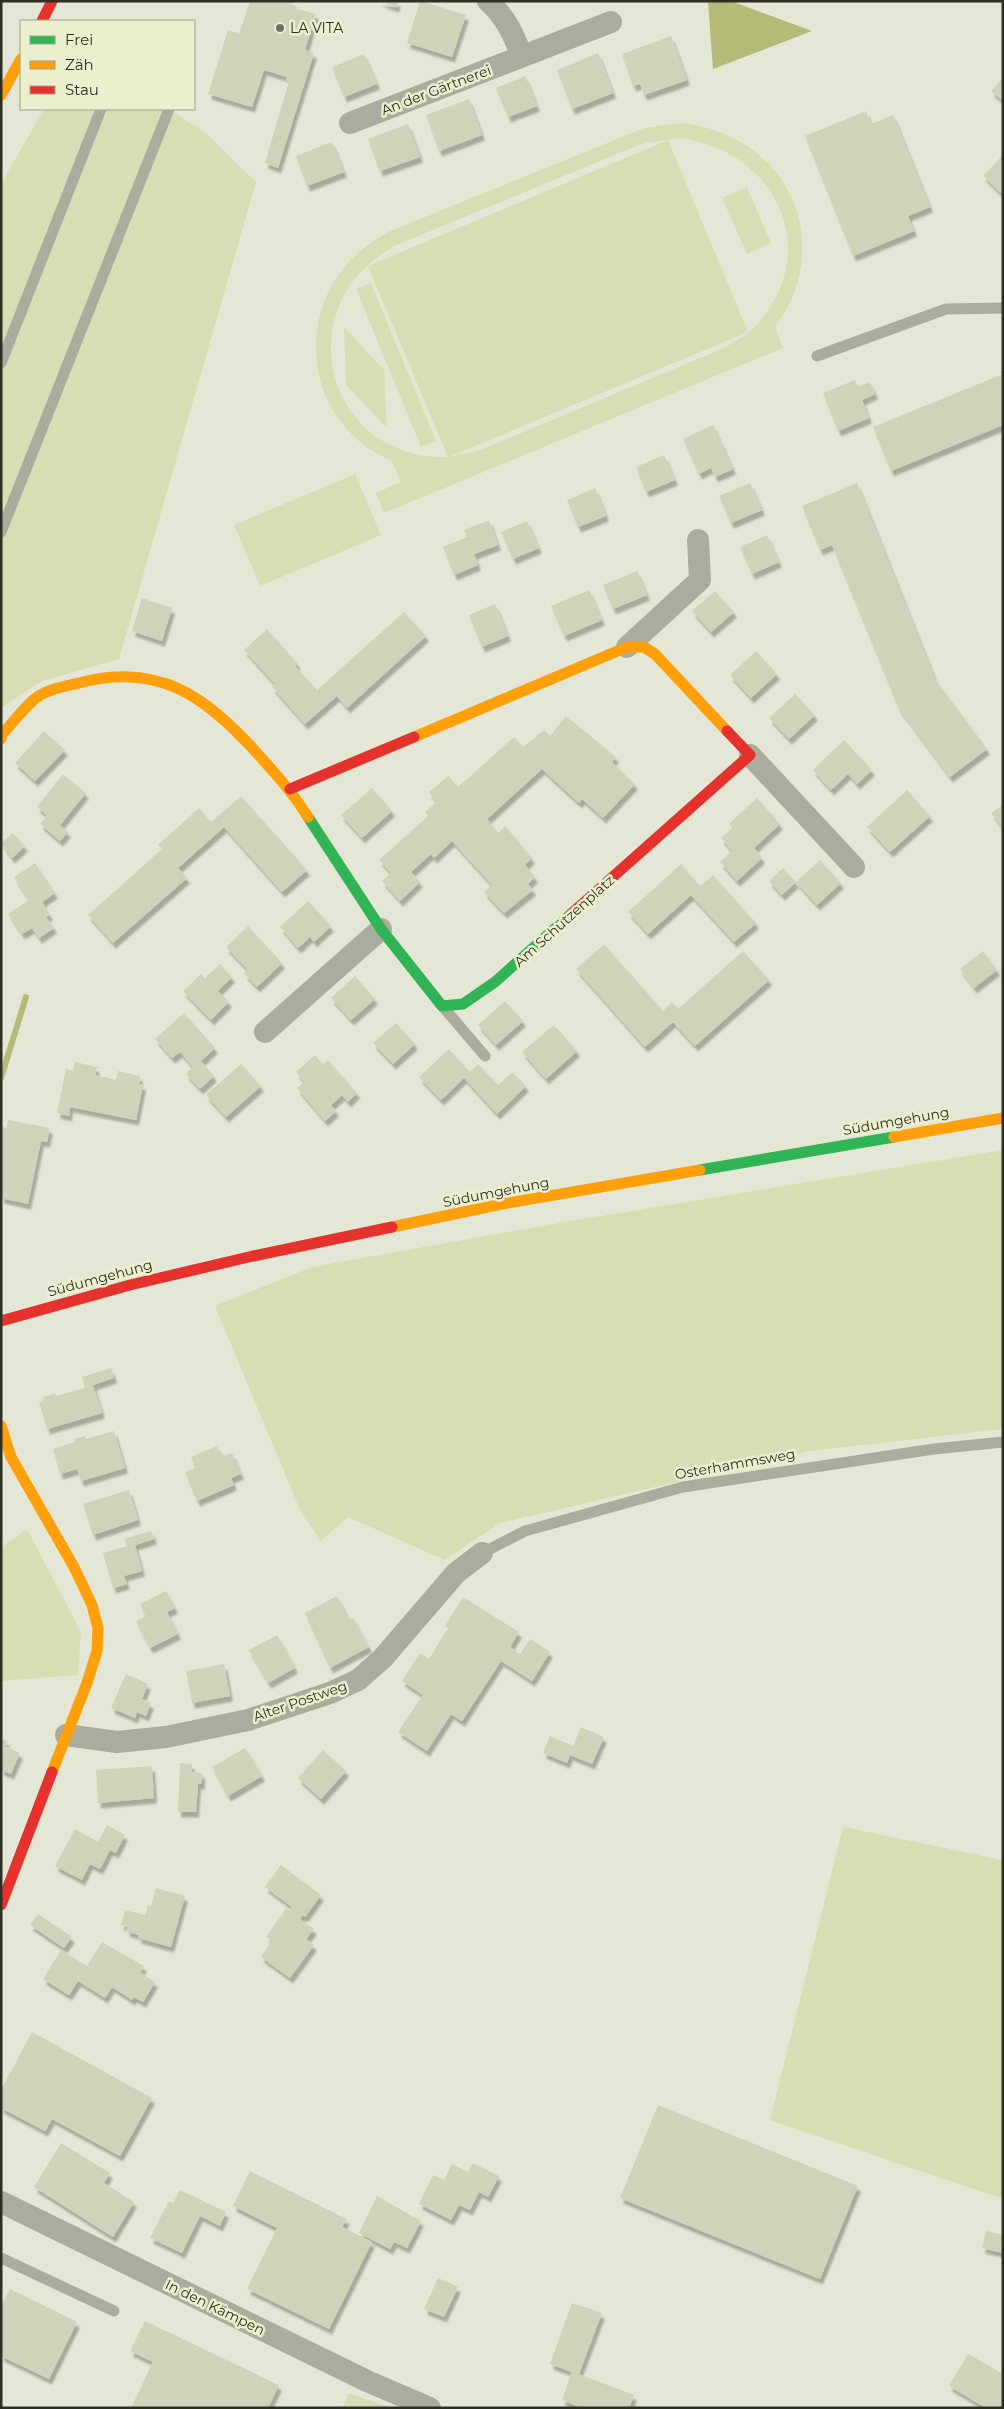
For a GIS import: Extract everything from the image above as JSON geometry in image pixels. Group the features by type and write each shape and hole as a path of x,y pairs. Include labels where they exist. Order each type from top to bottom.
{"street":[{"path":"488,1 500,12 511,28 522,56"},
{"name":"An der Gärtnerei","path":"350,123 611,22"},
{"path":"1,95 20,60"},
{"path":"290,789 627,647 700,580 698,540"},
{"path":"627,647 644,647 655,654 854,867"},
{"path":"1,739 2,734 36,698 55,689 108,676 145,678 192,694 228,721 290,789 381,928 442,1006"},
{"name":"Am Schützenplatz","path":"442,1006 463,1004 495,982 750,755"},
{"path":"264,1032 381,928"},
{"name":"Südumgehung","path":"1,1321 130,1285 244,1258 502,1204 1003,1118"},
{"path":"1,1426 11,1457 74,1567 92,1605 98,1628 97,1651 88,1683 66,1735 1,1905"},
{"name":"Alter Postweg","path":"66,1735 117,1742 166,1738 248,1720 330,1693 358,1680 382,1659 456,1573 482,1553"},
{"name":"In den Kämpen","path":"1,2202 367,2381 430,2408"}],"lane":[{"path":"1,363 101,110"},
{"path":"1,532 170,110"},
{"path":"817,356 946,309 1003,308"},
{"path":"442,1006 485,1056"},
{"name":"Osterhammsweg","path":"482,1553 525,1532 683,1487 914,1452 1003,1442"},
{"path":"1,2258 114,2311"}],"shaded area":[{"path":"708,1 731,1 812,31 713,69"},
{"path":"43,110 170,110 206,133 256,182 119,659 42,681 1,708 1,184"},
{"path":"681,123 712,129 739,141 762,158 781,178 794,203 801,230 802,260 793,296 775,327 783,348 384,513 376,493 401,482 391,461 357,440 338,418 328,402 321,384 316,346 322,308 329,290 339,274 355,255 388,232 644,128","holes":["681,138 714,147 741,162 763,182 779,207 787,234 787,263 778,293 759,322 750,331 719,350 478,451 449,457 748,332 668,140 369,266 399,244 644,143","368,266 448,457 405,451 372,433 348,406 334,373 331,337 341,302 363,270"]},
{"path":"747,187 771,243 747,254 722,198"},
{"path":"371,283 436,441 421,447 356,289"},
{"path":"344,327 384,370 387,428 346,385"},
{"path":"355,474 381,535 260,586 234,525"},
{"path":"1003,1150 1003,1429 810,1451 500,1523 445,1560 348,1517 321,1541 300,1510 215,1306 312,1267 558,1223"},
{"path":"27,1529 81,1632 78,1675 1,1681 1,1547"},
{"path":"843,1827 1003,1860 1003,2199 770,2120"},
{"path":"349,2393 392,2408 342,2408"}],"building":[{"path":"250,1 292,1 292,7 316,14 305,50 314,53 278,168 265,163 289,81 286,80 287,77 264,70 252,107 208,94 228,30 239,34"},
{"path":"379,1 398,1 396,7"},
{"path":"420,1 466,15 452,57 407,43"},
{"path":"671,36 687,80 644,95 640,84 633,86 622,54"},
{"path":"598,53 613,93 572,109 557,70"},
{"path":"364,54 377,84 344,97 332,67"},
{"path":"525,76 537,106 508,117 496,88"},
{"path":"1003,78 1003,101 991,91"},
{"path":"469,99 482,135 439,151 426,115"},
{"path":"866,111 871,124 893,115 930,207 908,216 914,231 853,256 805,136"},
{"path":"408,124 420,157 380,171 368,139"},
{"path":"332,142 344,172 307,186 296,156"},
{"path":"1003,155 1003,195 983,176"},
{"path":"1003,374 1003,425 891,471 873,427"},
{"path":"855,380 857,387 870,382 875,394 862,400 869,418 838,431 823,393"},
{"path":"713,425 733,469 715,477 711,468 699,474 683,439"},
{"path":"664,455 675,480 646,492 636,467"},
{"path":"750,483 762,510 731,523 719,496"},
{"path":"857,483 935,679 987,749 950,777 898,707 832,545 820,550 802,506"},
{"path":"595,488 606,516 578,527 567,500"},
{"path":"489,520 498,545 474,554 478,565 454,575 443,547 467,537 464,530"},
{"path":"527,521 539,548 513,559 501,532"},
{"path":"767,535 779,562 752,574 740,547"},
{"path":"637,571 647,595 613,609 603,585"},
{"path":"589,590 602,620 564,636 551,606"},
{"path":"715,591 734,612 711,632 692,611"},
{"path":"142,598 172,608 162,641 132,631"},
{"path":"495,604 508,636 482,647 469,615"},
{"path":"404,612 426,636 347,708 337,696 305,724 272,687 275,684 244,650 267,629 298,664 295,666 317,690"},
{"path":"756,651 777,674 751,698 730,675"},
{"path":"795,694 815,715 789,739 769,718"},
{"path":"566,716 616,757 612,762 635,784 603,818 582,799 579,803 542,769 487,819 498,833 505,826 532,858 525,865 535,877 528,884 533,890 504,913 484,892 492,885 452,841 434,858 431,854 411,872 420,882 400,901 382,881 391,873 379,860 428,816 425,812 437,802 429,792 448,776 458,787 514,737 523,747 544,730 550,736"},
{"path":"44,731 65,750 35,781 15,763"},
{"path":"844,740 872,770 857,784 848,774 831,790 813,770"},
{"path":"63,774 86,793 60,825 68,832 60,841 40,824 47,815 37,807"},
{"path":"372,788 392,811 362,838 341,815"},
{"path":"907,790 930,816 890,852 867,827"},
{"path":"241,796 307,870 282,892 224,827 178,868 187,878 113,943 88,915 162,849 158,845 199,808 211,822"},
{"path":"757,798 780,824 754,848 762,858 737,881 720,862 732,851 721,838 732,828 729,824"},
{"path":"1003,805 1003,828 991,813"},
{"path":"13,833 25,846 12,858 1,843"},
{"path":"820,860 841,883 817,905 796,882"},
{"path":"35,863 55,893 42,902 50,915 46,917 54,928 39,938 32,928 22,934 8,914 29,900 14,877"},
{"path":"681,864 700,886 713,875 756,923 734,942 691,895 648,934 628,912"},
{"path":"783,868 796,882 782,895 769,881"},
{"path":"308,901 331,926 314,942 310,937 298,948 280,927"},
{"path":"248,926 282,963 257,987 244,973 248,970 226,947"},
{"path":"604,944 663,1011 672,1002 678,1009 743,951 769,980 695,1046 673,1022 645,1047 576,969"},
{"path":"983,951 997,970 974,988 960,969"},
{"path":"220,964 232,977 218,991 229,1002 211,1020 183,991 201,974 205,978"},
{"path":"355,976 375,999 351,1020 331,998"},
{"path":"505,1001 523,1021 496,1045 478,1025"},
{"path":"184,1013 215,1048 201,1061 214,1076 200,1089 186,1074 193,1067 180,1052 172,1058 155,1039"},
{"path":"396,1023 415,1044 393,1064 373,1043"},
{"path":"554,1025 577,1051 546,1079 522,1052"},
{"path":"449,1049 470,1072 478,1064 498,1085 512,1072 526,1086 497,1114 464,1078 441,1100 419,1077"},
{"path":"315,1055 323,1065 328,1060 357,1093 348,1102 342,1095 331,1105 336,1111 325,1121 297,1088 304,1082 296,1072"},
{"path":"75,1062 97,1067 95,1075 116,1080 118,1071 140,1076 139,1084 143,1085 136,1120 70,1107 69,1116 57,1113 66,1069 73,1071"},
{"path":"241,1064 261,1086 226,1117 206,1095"},
{"path":"8,1120 50,1128 47,1142 41,1141 28,1204 1,1198 1,1126 7,1128"},
{"path":"111,1368 114,1378 93,1385 102,1413 47,1429 39,1402 44,1400 43,1397 55,1393 56,1396 85,1388 82,1377"},
{"path":"114,1431 125,1468 81,1481 77,1469 60,1474 53,1449 75,1442 74,1439 85,1436 86,1439"},
{"path":"217,1446 222,1457 232,1453 241,1474 231,1478 234,1485 197,1501 185,1472 195,1468 191,1457"},
{"path":"129,1490 138,1520 93,1535 83,1504"},
{"path":"151,1531 154,1539 135,1545 142,1571 124,1576 127,1584 113,1588 103,1553 127,1546 124,1539"},
{"path":"166,1591 175,1608 167,1612 178,1634 150,1648 136,1621 146,1616 140,1604"},
{"path":"337,1596 349,1620 353,1618 369,1647 330,1668 305,1613"},
{"path":"463,1597 519,1632 510,1647 520,1654 530,1639 550,1652 532,1681 501,1661 462,1721 451,1714 427,1751 398,1732 423,1695 402,1681 420,1653 429,1659 448,1628 445,1626"},
{"path":"277,1635 295,1668 268,1683 249,1650"},
{"path":"224,1664 230,1696 192,1703 186,1671"},
{"path":"126,1674 148,1684 142,1699 151,1703 146,1716 137,1712 135,1718 111,1708"},
{"path":"581,1727 604,1737 592,1764 570,1755 567,1763 543,1753 550,1736 573,1746"},
{"path":"1,1738 7,1741 5,1746 20,1753 11,1774 1,1770"},
{"path":"245,1748 262,1776 228,1796 212,1767"},
{"path":"323,1750 346,1771 321,1799 298,1778"},
{"path":"180,1763 192,1764 192,1772 202,1773 202,1784 198,1784 196,1812 178,1812"},
{"path":"152,1766 154,1798 98,1803 96,1770"},
{"path":"107,1825 125,1835 116,1853 110,1850 100,1869 90,1864 82,1880 55,1866 75,1829 98,1842"},
{"path":"281,1865 321,1895 305,1917 303,1915 300,1919 314,1929 306,1939 314,1945 290,1978 261,1957 272,1941 266,1937 286,1909 289,1911 292,1907 265,1887"},
{"path":"156,1888 185,1896 171,1947 138,1938 139,1935 126,1931 128,1927 121,1925 125,1910 145,1915 148,1905 151,1906"},
{"path":"38,1914 72,1937 64,1948 30,1925"},
{"path":"102,1942 144,1966 140,1972 155,1982 143,2002 134,1997 132,2000 112,1987 105,1998 78,1981 69,1995 43,1979 61,1950 87,1966"},
{"path":"32,2032 152,2098 120,2156 52,2119 45,2131 1,2108 1,2090"},
{"path":"658,2105 858,2186 820,2279 620,2198"},
{"path":"61,2143 110,2173 104,2183 134,2202 113,2237 34,2187"},
{"path":"473,2163 499,2176 488,2197 479,2192 470,2210 459,2205 451,2220 419,2204 433,2175 444,2180 452,2164 468,2172"},
{"path":"250,2171 347,2219 342,2227 372,2242 329,2329 247,2289 277,2228 233,2206"},
{"path":"180,2190 226,2212 220,2226 200,2216 182,2253 150,2238 169,2201 173,2203"},
{"path":"377,2196 421,2221 407,2248 394,2242 390,2249 359,2233"},
{"path":"986,2231 1003,2235 1003,2253 982,2248"},
{"path":"438,2278 458,2287 444,2317 424,2309"},
{"path":"10,2289 77,2322 49,2379 1,2356 1,2306"},
{"path":"572,2303 602,2313 579,2374 634,2395 629,2408 582,2408 562,2400 572,2372 550,2364"},
{"path":"145,2321 279,2385 268,2408 131,2408 153,2362 130,2351"},
{"path":"968,2354 1003,2374 1003,2408 986,2408 949,2386"}],"waterway":[{"path":"1,1078 26,997"}],"traffic: fast":[{"path":"308,817 381,929 442,1006 463,1004 495,982 571,914"},
{"path":"700,1170 894,1137"}],"traffic: slow":[{"path":"1,95 20,61"},
{"path":"414,737 627,647 644,647 655,654 727,731"},
{"path":"1,739 2,734 23,710 41,695 53,690 110,677 135,677 158,681 180,689 219,715 270,768 290,791 308,817"},
{"path":"894,1137 1003,1118"},
{"path":"392,1227 502,1204 700,1170"},
{"path":"1,1426 11,1457 74,1567 92,1605 98,1628 97,1651 87,1683 52,1772"}],"traffic: jam":[{"path":"42,20 52,1"},
{"path":"571,914 750,755 727,731"},
{"path":"290,789 414,737"},
{"path":"1,1321 130,1285 253,1256 392,1227"},
{"path":"1,1905 52,1772"}],"place":[{"name":"LA VITA","path":"280,28"}]}
